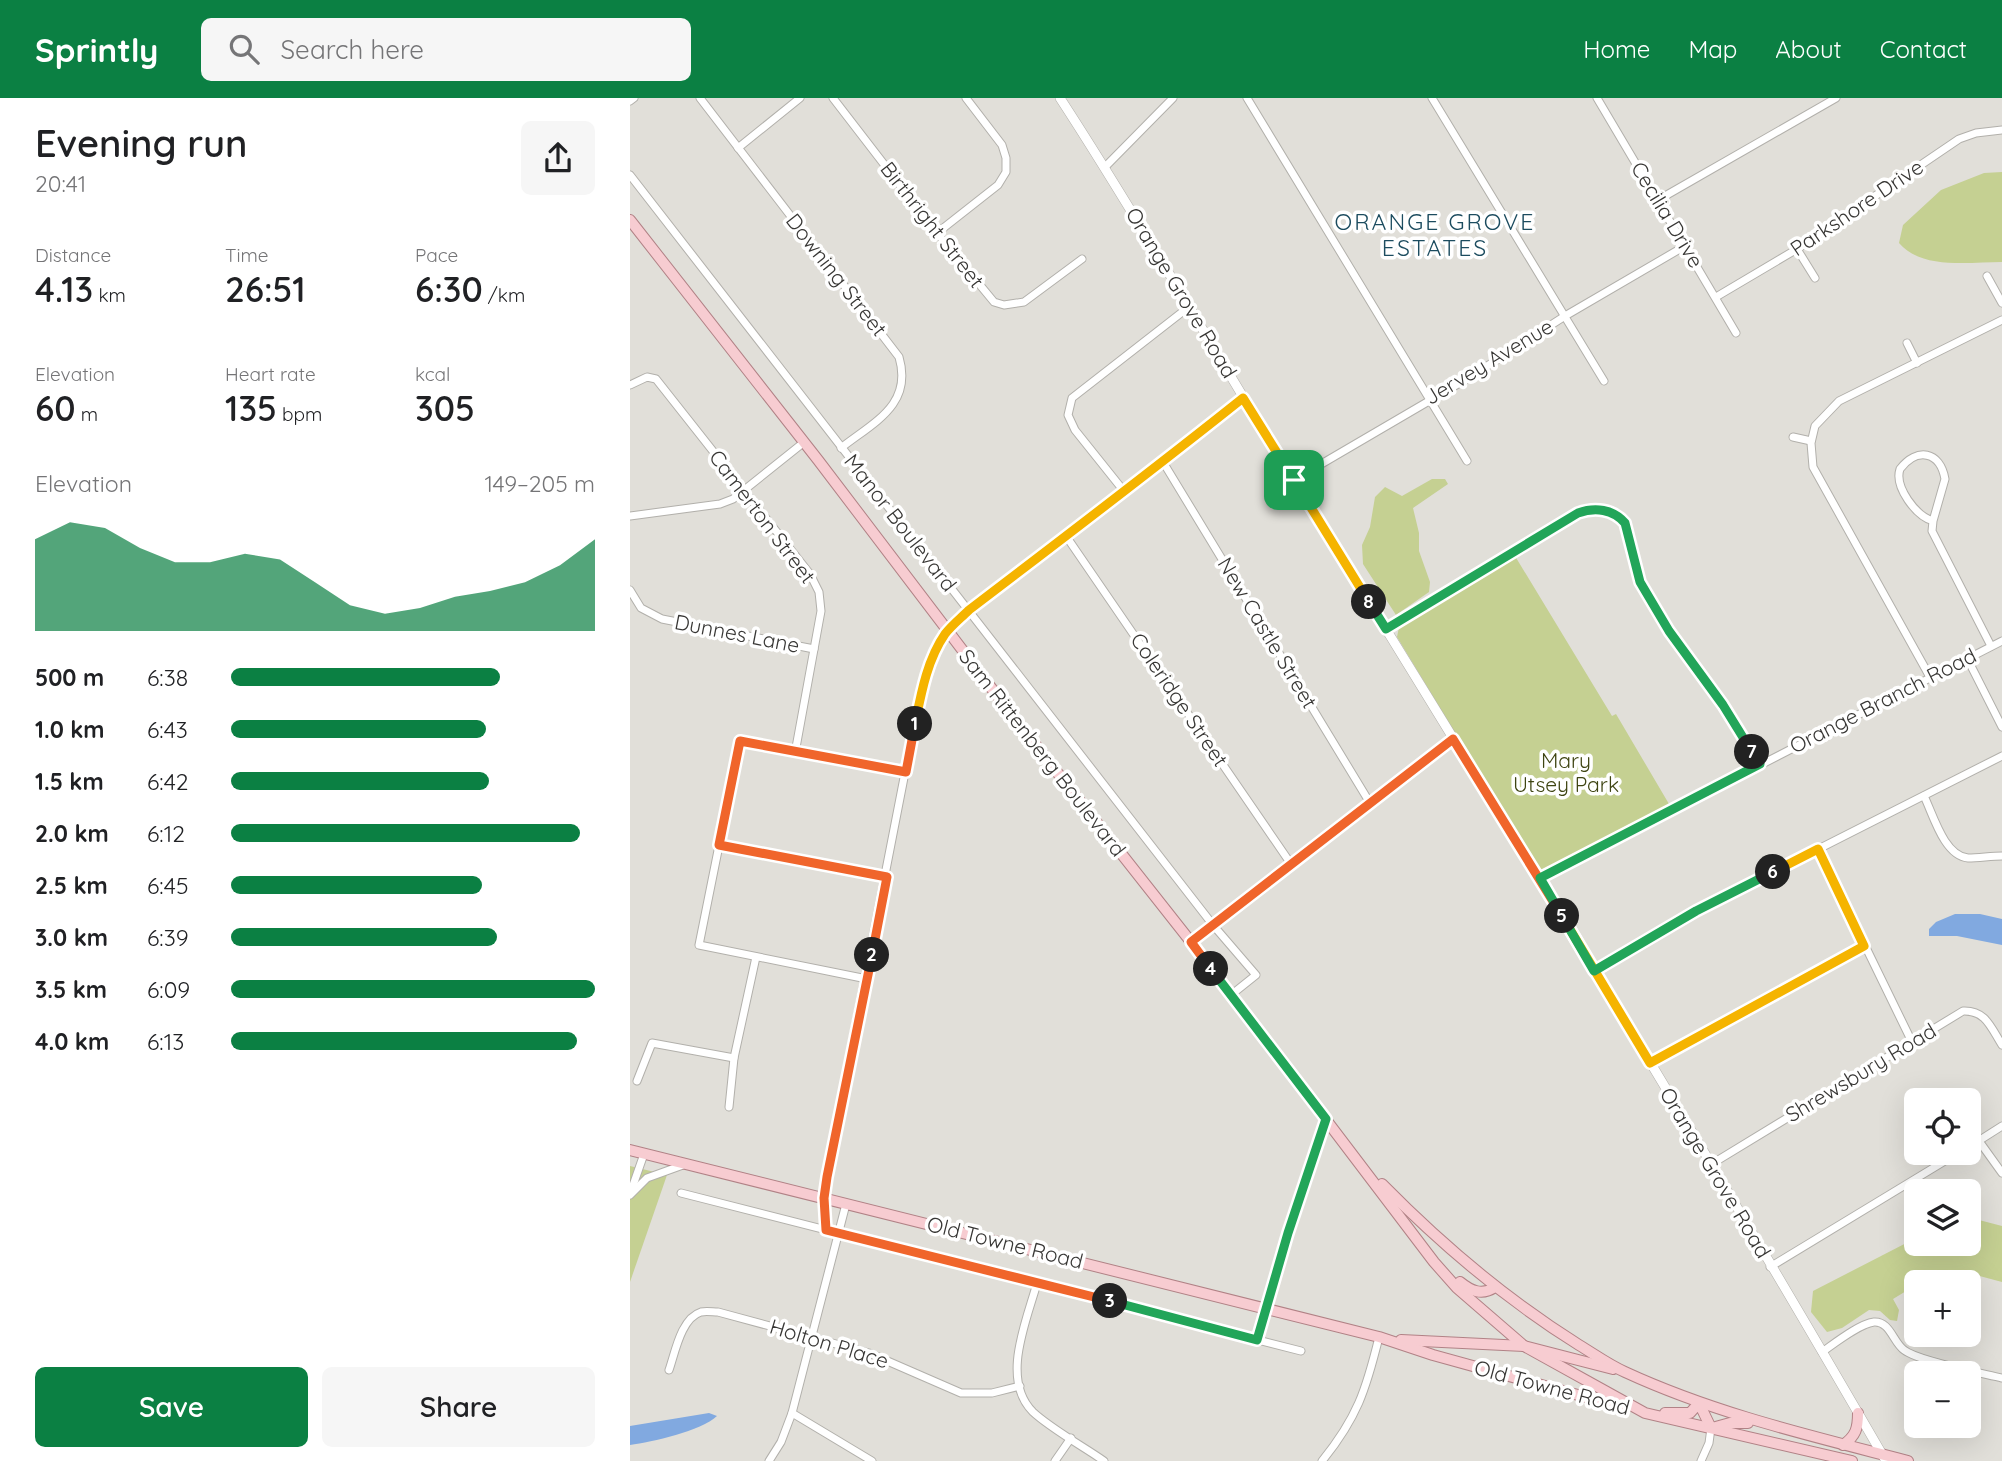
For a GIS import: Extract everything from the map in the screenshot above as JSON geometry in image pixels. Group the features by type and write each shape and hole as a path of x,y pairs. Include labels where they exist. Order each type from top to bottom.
{"main road":[{"name":"Sam Rittenberg Boulevard","path":"630,220 947,632 1191,942 1434,1262 1457,1288 1524,1346 1645,1413 1852,1461"},
{"name":"Old Towne Road","path":"630,1151 1379,1337 1433,1355 1645,1413"},
{"name":"Sam Rittenberg Boulevard","path":"1351,1152 1429,1229 1495,1287 1549,1326 1623,1371 1699,1403 1761,1424 1884,1458 1908,1461"},
{"path":"1434,1262 1470,1290 1484,1292 1495,1287"},
{"name":"Old Towne Road","path":"1379,1337 1409,1341 1524,1346 1623,1371"},
{"path":"1645,1413 1690,1413 1699,1403 1711,1429 1730,1423 1761,1424"},
{"path":"1843,1445 1854,1437 1858,1413"}],"street":[{"name":"Downing Street","path":"700,98 899,357 904,372 902,390 895,402 886,414 841,448"},
{"path":"738,148 800,98"},
{"name":"Birthright Street","path":"833,98 994,302 1024,302 1082,259"},
{"path":"937,233 998,185 1006,172 1002,145 966,98"},
{"name":"Orange Grove Road","path":"1060,98 1105,167 1243,398 1540,878 1884,1458"},
{"path":"1105,167 1172,98"},
{"path":"1247,98 1467,461"},
{"path":"1432,98 1604,381"},
{"name":"Cecilia Drive","path":"1597,98 1736,333"},
{"path":"1658,200 1836,98"},
{"name":"Parkshore Drive","path":"1716,297 1797,249 1959,139 1976,133 2002,130"},
{"name":"Manor Boulevard","path":"630,176 1213,925 1256,975 1231,995"},
{"name":"Jervey Avenue","path":"1294,480 1685,246"},
{"path":"1797,249 1815,278"},
{"path":"1987,276 2002,303"},
{"path":"1123,491 1075,430 1068,415 1072,398 1190,306"},
{"path":"1930,677 1813,467 1811,441 1815,426 1839,401 2002,320"},
{"path":"1908,343 1917,363"},
{"name":"Camerton Street","path":"630,385 647,377 656,379 810,574 819,592 821,611 795,753"},
{"path":"826,1230 824,1198 924,682 936,648 947,632 969,610 1243,398"},
{"path":"1793,437 1811,441"},
{"path":"630,516 720,504 733,499 803,443"},
{"path":"1933,521 1919,515 1898,482 1900,469 1905,463 1912,457 1924,454 1939,463 1945,479 1933,521 1933,531 1991,646"},
{"name":"New Castle Street","path":"1163,462 1370,803"},
{"path":"1386,629 1578,513 1598,509 1609,512 1620,517 1625,523 1640,582 1669,631 1723,705 1760,764"},
{"name":"Coleridge Street","path":"1066,536 1292,864"},
{"name":"Dunnes Lane","path":"630,590 641,608 662,619 814,649"},
{"name":"Orange Branch Road","path":"1540,878 2002,641"},
{"path":"1967,658 2002,727"},
{"path":"1191,942 1453,739"},
{"path":"867,979 699,946 740,741 906,772"},
{"path":"1594,971 1696,911 2002,756"},
{"path":"1924,796 1953,851 1965,858 2002,856"},
{"path":"719,845 887,877"},
{"path":"1818,849 1912,1042"},
{"path":"1650,1063 1864,946"},
{"path":"729,1107 734,1058 756,957"},
{"name":"Shrewsbury Road","path":"1710,1165 1963,1011 1984,1015 2002,1045"},
{"path":"637,1081 652,1043 734,1058"},
{"path":"1257,1340 1326,1119"},
{"path":"1981,1140 2002,1126"},
{"path":"1981,1144 2002,1173"},
{"path":"630,1195 644,1154"},
{"path":"630,1195 647,1178 687,1164"},
{"path":"1770,1267 1938,1165"},
{"path":"681,1193 1301,1351"},
{"path":"769,1461 781,1443 792,1413 846,1204"},
{"path":"1037,1283 1020,1345 1017,1365 1020,1386 1033,1411 1104,1461"},
{"name":"Holton Place","path":"668,1370 683,1331 691,1319 701,1312 718,1312 869,1353 961,1393 992,1393 1020,1386"},
{"path":"1822,1352 1865,1325 1876,1322 1884,1325 1904,1350 1925,1359 2002,1378"},
{"path":"1322,1461 1345,1433 1358,1407 1370,1375 1379,1337"},
{"path":"792,1413 872,1461"},
{"path":"1701,1461 1709,1443 1711,1429"},
{"path":"1055,1461 1071,1438"}],"green space":[{"path":"2002,172 2002,262 1933,261 1909,252 1899,243 1903,225 1941,190 1984,173"},
{"path":"1432,479 1445,479 1448,484 1413,508 1419,533 1419,551 1430,582 1429,592 1396,615 1363,564 1362,545 1370,527 1375,497 1385,487 1402,496"},
{"name":"Mary Utsey Park","path":"1515,556 1612,716 1616,714 1669,804 1547,869 1540,869 1535,865 1397,637 1399,627"},
{"path":"630,1166 667,1175 630,1282"},
{"path":"1981,1221 2002,1226 2002,1282 1981,1276 1981,1270 1904,1270 1904,1292 1893,1299 1899,1310 1897,1321 1890,1320 1880,1311 1869,1310 1842,1328 1827,1332 1811,1312 1813,1291 1904,1244 1904,1256 1981,1256"}],"water":[{"path":"1955,914 1980,914 2002,919 2002,945 1957,936 1929,936 1929,929 1936,922"},
{"path":"709,1413 717,1416 688,1431 630,1445 630,1426"}],"district":[{"name":"ORANGE GROVE ESTATES","path":"1435,235"}],"route":[{"path":"1294,480 1243,398 969,610 947,632 936,648 924,682 906,772 740,741 719,845 887,877 827,1177 824,1198 826,1230 1257,1340 1288,1233 1326,1119 1191,942 1453,739 1540,878 1594,971 1650,1063 1864,946 1818,849 1696,911 1594,971 1556,906 1540,878 1760,764 1723,705 1669,631 1640,582 1625,523 1620,517 1598,509 1578,513 1386,629 1294,480"}]}
